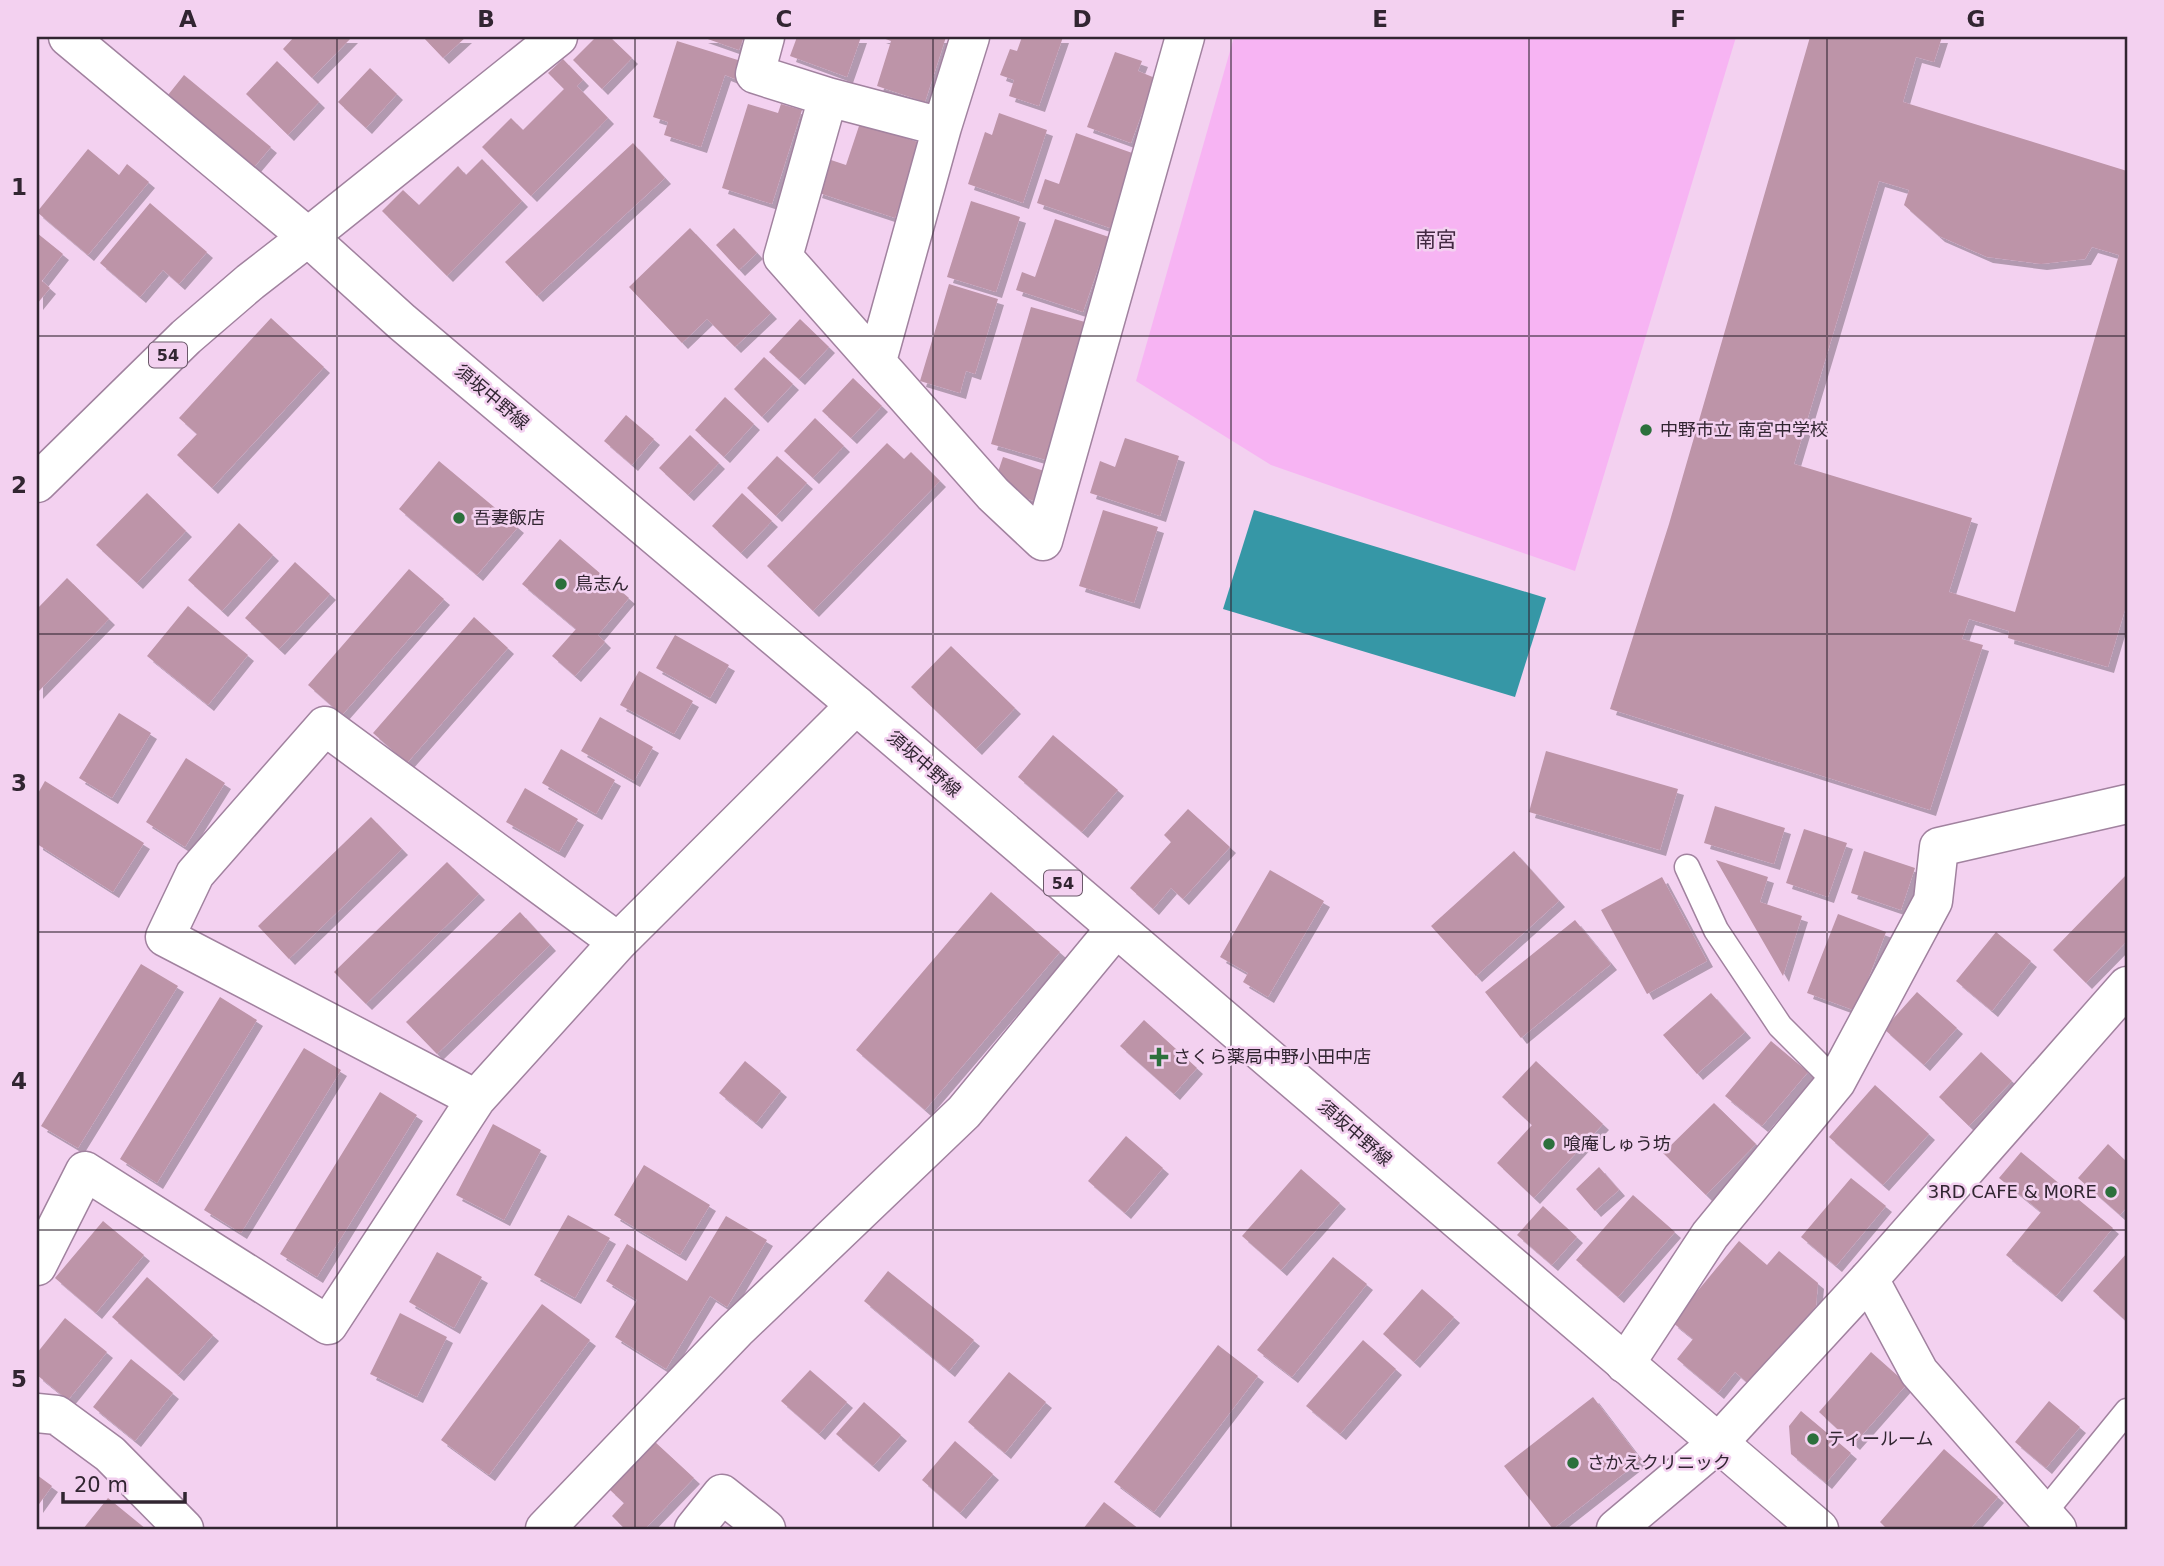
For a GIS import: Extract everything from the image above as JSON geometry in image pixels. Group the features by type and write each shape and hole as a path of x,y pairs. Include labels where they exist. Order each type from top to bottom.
{"street":[{"name":"須坂中野線","path":"68,37 308,237 402,322 856,705 1819,1529"},
{"path":"308,237 558,37"},
{"path":"765,37 755,74 828,97 942,127"},
{"path":"877,361 970,37"},
{"path":"828,97 783,257 993,494 1043,541 1185,37"},
{"name":"54","path":"37,483 186,337 308,237"},
{"path":"37,1266 86,1171 328,1325 475,1099 618,942 856,705"},
{"path":"475,1099 164,937 195,874 325,726 618,942"},
{"path":"1625,1364 1710,1235 1836,1082 1933,901 1939,847 2127,804"},
{"path":"545,1529 736,1330 964,1112 1116,928"},
{"path":"1616,1529 1718,1443 1869,1279 2127,986"},
{"path":"1869,1279 1919,1372 2050,1522"},
{"path":"37,1413 57,1415 110,1454 184,1529"},
{"path":"694,1529 722,1494 766,1529"}],"lane":[{"path":"1687,867 1716,930 1780,1026 1836,1082"},
{"path":"2050,1522 2127,1411"}],"shaded area":[{"path":"1234,37 1736,37 1575,571 1271,465 1136,381"}],"water":[{"path":"1254,510 1546,598 1515,697 1223,609"}],"building":[{"path":"294,37 352,37 312,78 283,49"},
{"path":"423,37 466,37 443,58"},
{"path":"596,37 610,37 632,58 602,89 573,60"},
{"path":"702,37 744,37 739,50"},
{"path":"797,37 861,37 847,77 790,56"},
{"path":"880,37 946,37 925,102 877,86 891,41"},
{"path":"1022,37 1063,37 1039,106 1009,96 1014,80 1000,75 1010,49 1017,51"},
{"path":"1810,37 1942,37 1934,62 1916,57 1903,102 2127,171 2127,603 2108,667 2008,638 2009,631 1969,619 1962,639 1983,645 1930,810 1610,709 1669,524","holes":["1879,181 1909,190 1904,205 1939,236 1987,257 2041,264 2085,259 2092,247 2119,255 2015,612 1949,592 1972,518 1794,464"]},
{"path":"677,41 741,61 735,79 725,75 701,147 664,135 668,122 653,117"},
{"path":"1115,52 1142,61 1138,71 1155,78 1131,143 1087,127"},
{"path":"563,59 583,80 577,86 608,118 531,196 482,147 511,118 523,130 564,89 548,73"},
{"path":"277,61 319,102 288,135 246,94"},
{"path":"370,68 397,94 366,128 338,102"},
{"path":"184,75 271,147 250,172 164,100"},
{"path":"748,104 778,113 781,104 802,110 772,204 722,188"},
{"path":"999,113 1047,130 1023,203 968,184 985,132 992,135"},
{"path":"860,123 921,143 895,218 816,192 828,159 846,165"},
{"path":"1076,133 1135,154 1110,228 1037,203 1045,179 1059,184"},
{"path":"633,143 665,178 537,296 505,262"},
{"path":"88,149 119,175 127,164 149,182 88,255 37,212"},
{"path":"482,159 522,201 447,276 382,211 403,190 419,205 458,166 466,175"},
{"path":"971,201 1020,217 996,292 947,277"},
{"path":"150,203 207,252 179,284 163,270 140,297 100,263"},
{"path":"1055,219 1109,237 1083,312 1016,290 1022,272 1035,277"},
{"path":"690,228 771,313 735,347 707,319 682,343 629,287"},
{"path":"734,228 757,253 739,270 716,245"},
{"path":"37,233 63,254 42,281 50,288 37,304"},
{"path":"949,284 998,299 975,374 966,371 960,393 920,381"},
{"path":"1031,307 1085,322 1046,460 991,444"},
{"path":"271,318 324,367 212,488 177,455 197,434 179,418"},
{"path":"800,319 829,347 799,379 769,352"},
{"path":"764,357 793,384 762,417 734,389"},
{"path":"853,378 882,406 851,438 822,411"},
{"path":"725,397 754,424 724,457 695,430"},
{"path":"626,415 654,439 632,465 604,441"},
{"path":"815,418 844,446 813,478 784,451"},
{"path":"690,435 719,463 688,495 659,468"},
{"path":"1125,438 1179,456 1160,516 1090,493 1100,461 1115,467"},
{"path":"887,443 904,459 911,452 940,481 813,611 767,566"},
{"path":"777,456 807,483 776,516 747,488"},
{"path":"1003,457 1044,471 1034,501 1012,493 998,472"},
{"name":"吾妻飯店","path":"439,461 518,527 477,575 399,509"},
{"path":"147,493 186,531 137,583 96,545"},
{"path":"742,493 772,521 741,553 712,526"},
{"path":"1103,510 1158,527 1134,603 1079,586"},
{"path":"239,523 273,555 222,611 188,580"},
{"path":"560,539 629,598 598,635 605,642 575,676 552,656 576,629 522,584"},
{"path":"295,562 330,594 279,649 245,618"},
{"path":"409,569 444,599 342,715 308,685"},
{"path":"67,578 109,619 37,693 37,609"},
{"path":"188,606 248,655 208,705 147,656"},
{"path":"474,617 508,648 407,763 373,733"},
{"path":"675,635 729,665 710,698 656,668"},
{"path":"951,646 1015,708 976,749 911,687"},
{"path":"639,671 693,701 674,734 620,705"},
{"path":"119,713 151,733 112,798 79,778"},
{"path":"600,717 653,747 634,781 581,751"},
{"path":"1053,735 1118,790 1082,832 1018,777"},
{"path":"561,749 615,780 596,814 542,783"},
{"path":"1546,751 1678,789 1660,850 1529,812"},
{"path":"186,758 225,783 185,847 146,822"},
{"path":"45,781 144,843 113,892 37,844 37,795"},
{"path":"525,788 578,819 559,852 506,822"},
{"path":"1715,806 1785,828 1774,864 1704,843"},
{"path":"1188,809 1230,847 1183,899 1171,888 1153,909 1130,888 1171,842 1164,835"},
{"path":"371,817 402,849 289,959 258,926"},
{"path":"1804,829 1847,843 1828,897 1786,883"},
{"path":"1514,851 1559,901 1476,976 1431,926"},
{"path":"1864,851 1915,868 1901,910 1851,893"},
{"path":"1716,860 1768,877 1760,902 1802,916 1783,976"},
{"path":"447,862 479,894 366,1004 334,972"},
{"path":"1270,870 1324,901 1268,997 1243,982 1248,973 1220,957"},
{"path":"2127,874 2127,941 2086,983 2053,950"},
{"path":"1662,877 1707,961 1647,994 1601,910"},
{"path":"991,892 1060,952 925,1110 856,1050"},
{"path":"520,912 550,945 437,1054 406,1022"},
{"path":"1838,914 1886,932 1856,1011 1807,993"},
{"path":"1575,920 1611,964 1521,1038 1485,992"},
{"path":"1996,932 2031,961 1992,1011 1956,981"},
{"path":"141,964 178,986 78,1148 41,1126"},
{"path":"1917,992 1957,1028 1924,1065 1884,1029"},
{"path":"1711,993 1745,1032 1697,1074 1663,1035"},
{"path":"220,997 257,1020 157,1183 120,1159"},
{"name":"さくら薬局中野小田中店","path":"1144,1020 1197,1068 1174,1094 1120,1046"},
{"path":"1771,1041 1808,1072 1762,1126 1725,1096"},
{"path":"304,1048 341,1070 241,1233 204,1210"},
{"path":"1981,1052 2012,1081 1969,1126 1939,1097"},
{"path":"745,1061 781,1091 756,1123 719,1093"},
{"name":"喰庵しゅう坊","path":"1536,1061 1603,1124 1534,1198 1497,1163 1532,1125 1502,1097"},
{"path":"1875,1085 1929,1134 1883,1185 1829,1137"},
{"path":"380,1092 417,1115 317,1277 280,1254"},
{"path":"1714,1103 1756,1144 1706,1195 1663,1153"},
{"path":"493,1124 541,1150 504,1220 456,1195"},
{"path":"1126,1136 1163,1168 1125,1213 1088,1181"},
{"name":"3RD CAFE & MORE","path":"2108,1144 2127,1162 2127,1207 2120,1215 2078,1178"},
{"path":"2021,1152 2113,1228 2056,1296 2006,1255 2041,1212 1999,1178"},
{"path":"644,1165 710,1205 680,1255 614,1215"},
{"path":"1599,1167 1619,1190 1595,1211 1576,1189"},
{"path":"1301,1169 1340,1203 1281,1270 1242,1236"},
{"path":"1851,1178 1886,1206 1836,1266 1801,1237"},
{"path":"1633,1195 1675,1232 1618,1297 1576,1260"},
{"path":"1543,1206 1577,1237 1552,1265 1517,1235"},
{"path":"568,1215 610,1238 575,1298 534,1275"},
{"path":"726,1216 767,1240 727,1307 710,1296 666,1369 615,1337 637,1300 606,1281 627,1244 687,1281"},
{"path":"103,1221 144,1255 96,1313 55,1278"},
{"path":"1739,1241 1767,1265 1779,1251 1818,1283 1816,1306 1750,1385 1735,1372 1718,1393 1677,1359 1693,1339 1672,1322"},
{"path":"437,1252 482,1277 454,1328 409,1302"},
{"path":"2127,1253 2127,1322 2093,1291"},
{"path":"1333,1257 1367,1284 1292,1377 1257,1350"},
{"path":"888,1271 974,1340 949,1371 864,1301"},
{"path":"147,1277 213,1335 178,1375 112,1317"},
{"path":"1422,1289 1454,1317 1414,1362 1383,1334"},
{"path":"542,1304 590,1340 489,1475 441,1440"},
{"path":"400,1313 447,1337 417,1397 370,1374"},
{"path":"65,1318 107,1352 68,1400 37,1375 37,1353"},
{"path":"1363,1340 1396,1369 1340,1434 1306,1406"},
{"path":"1218,1345 1258,1376 1154,1512 1114,1482"},
{"path":"1871,1352 1907,1384 1854,1444 1819,1412"},
{"path":"131,1359 173,1393 135,1441 93,1407"},
{"path":"810,1370 847,1402 819,1434 781,1401"},
{"path":"1009,1372 1046,1402 1005,1453 968,1422"},
{"name":"さかえクリニック","path":"1593,1397 1641,1460 1553,1529 1504,1466"},
{"path":"2049,1401 2080,1427 2046,1468 2015,1442"},
{"path":"864,1402 901,1435 873,1466 836,1434"},
{"name":"ティールーム","path":"1801,1411 1851,1453 1826,1483 1791,1454 1789,1426"},
{"path":"654,1441 694,1478 645,1529 625,1529 612,1516 624,1503 609,1489"},
{"path":"955,1441 993,1474 960,1513 922,1480"},
{"path":"1944,1449 1998,1497 1970,1529 1887,1529 1880,1522"},
{"path":"37,1475 52,1486 37,1507"},
{"path":"108,1498 146,1529 83,1529"},
{"path":"1104,1502 1139,1529 1083,1529"}],"place":[{"name":"中野市立 南宮中学校","path":"1646,430"},
{"name":"吾妻飯店","path":"459,518"},
{"name":"鳥志ん","path":"561,584"},
{"name":"さくら薬局中野小田中店","path":"1159,1057"},
{"name":"喰庵しゅう坊","path":"1549,1144"},
{"name":"3RD CAFE & MORE","path":"2111,1192"},
{"name":"ティールーム","path":"1813,1439"},
{"name":"さかえクリニック","path":"1573,1463"}],"district":[{"name":"南宮","path":"1436,240"}]}
